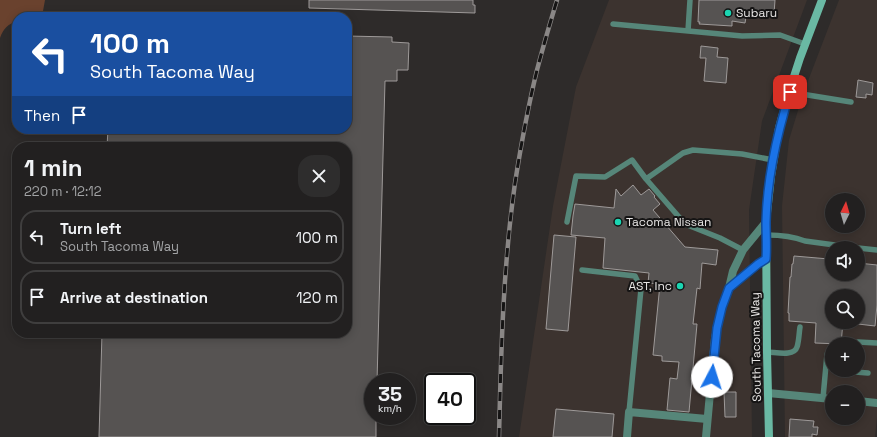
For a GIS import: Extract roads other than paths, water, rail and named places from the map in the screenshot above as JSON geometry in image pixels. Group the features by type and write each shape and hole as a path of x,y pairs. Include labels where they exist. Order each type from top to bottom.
{"main road":[{"name":"South Tacoma Way","path":"769,437 766,222 769,188 779,128 805,44 822,0"}],"street":[{"path":"706,437 717,328 722,307 729,288 732,271 743,250 766,222"},
{"path":"729,288 766,259"},
{"path":"768,393 823,398"},
{"path":"865,402 877,403"},
{"path":"627,437 629,412 708,419"}],"lane":[{"path":"688,31 690,0"},
{"path":"613,24 742,36 780,34 805,44"},
{"path":"790,92 851,102"},
{"path":"646,179 683,153 693,150 742,154 773,160"},
{"path":"567,222 576,176 606,177 632,160 646,179 685,224 720,238 743,250"},
{"path":"767,235 784,235 797,238 805,242 825,244"},
{"path":"865,249 877,250"},
{"path":"582,270 635,276 641,289 629,412"},
{"path":"767,352 791,353 794,351 797,347 800,327"},
{"path":"865,342 877,343"},
{"path":"823,398 825,376"}],"railway":[{"path":"499,437 505,278 515,183 534,84 557,0"}],"place":[{"name":"Subaru","path":"728,13"},
{"name":"Tacoma Nissan","path":"618,222"},
{"name":"AST, Inc","path":"680,286"}]}
